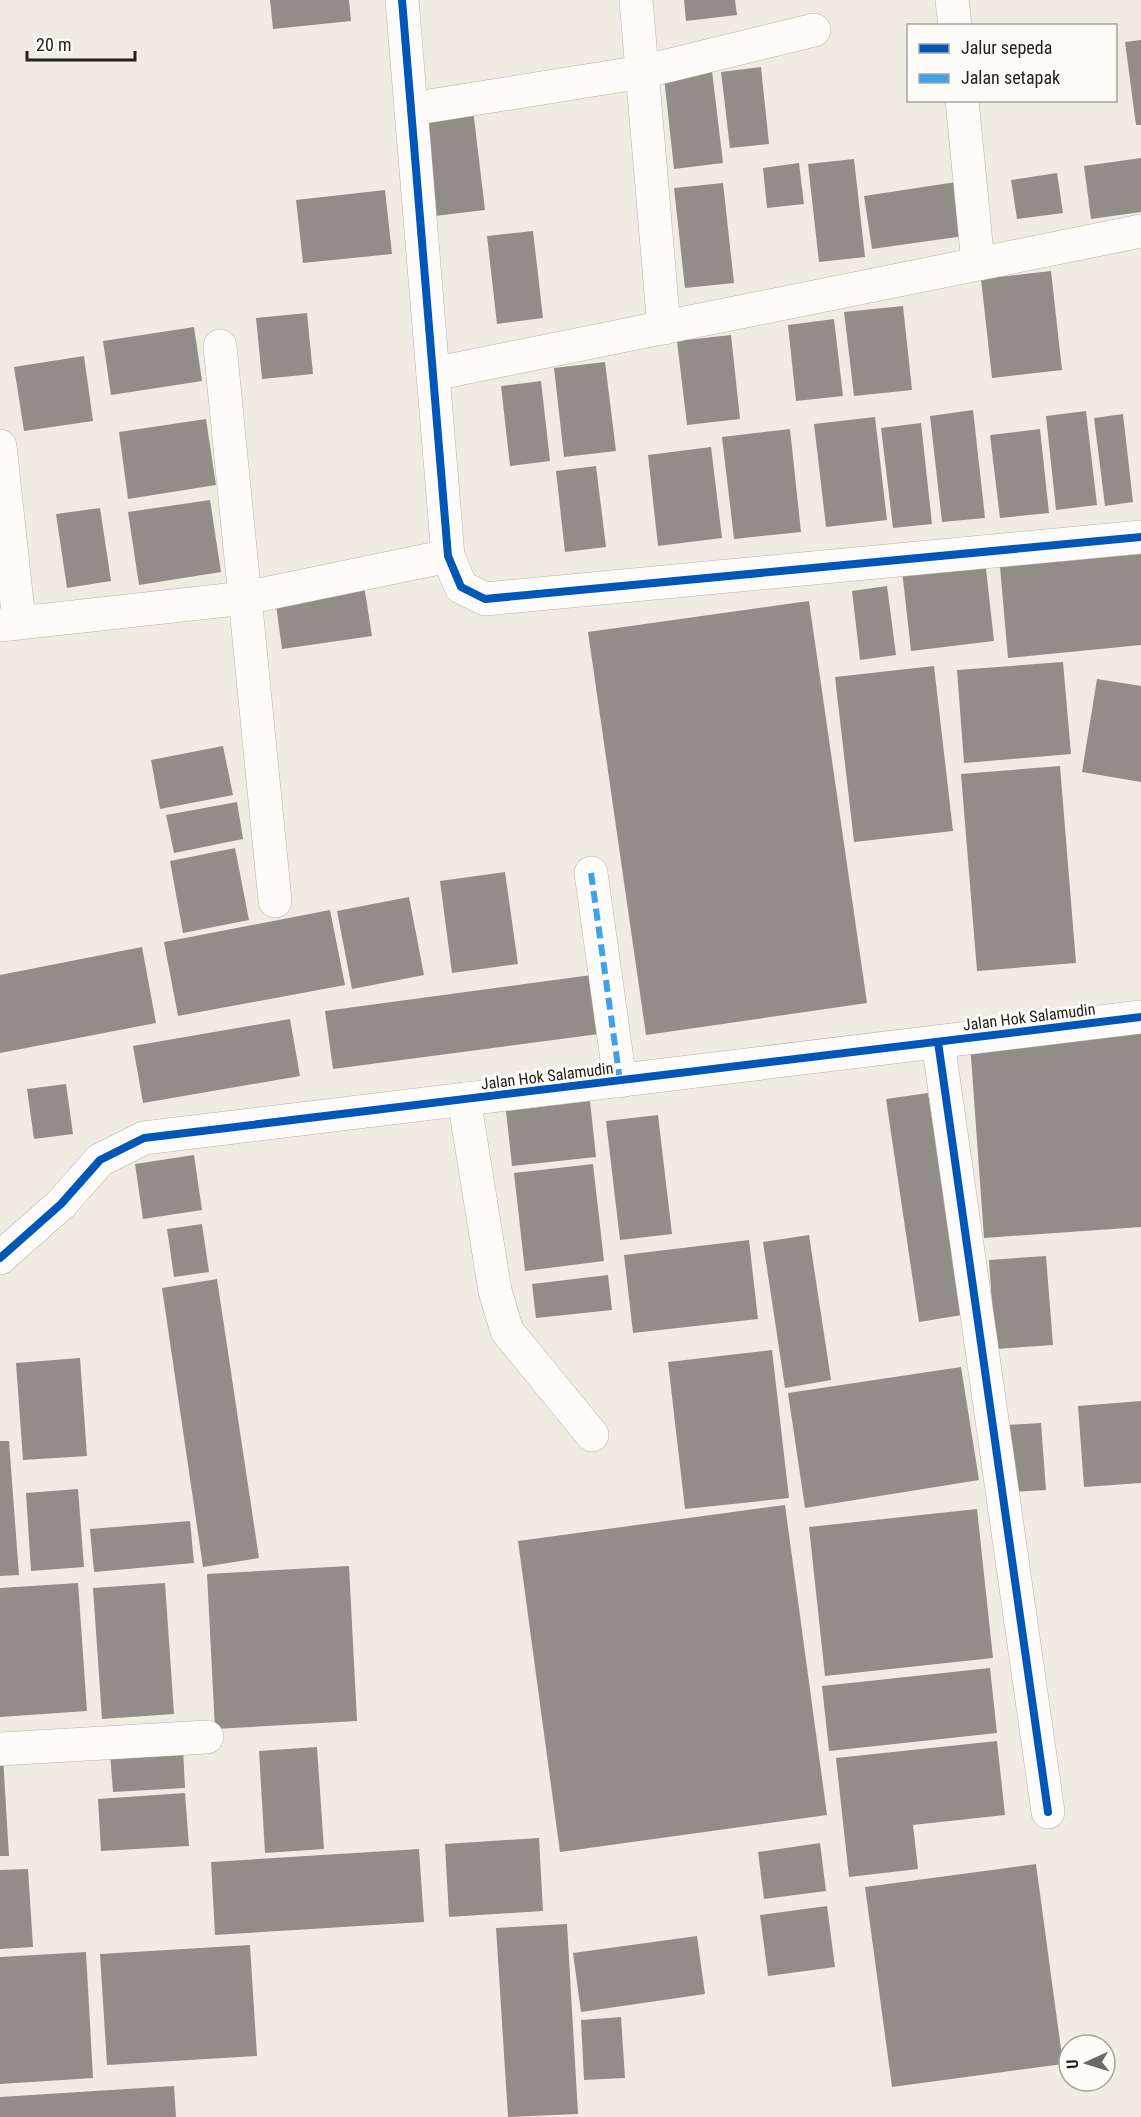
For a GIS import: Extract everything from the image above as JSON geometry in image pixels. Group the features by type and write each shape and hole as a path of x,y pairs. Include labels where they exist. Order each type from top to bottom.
{"street":[{"path":"402,0 448,556 461,587 485,599 1141,537"},
{"path":"636,0 664,328"},
{"path":"952,0 955,24"},
{"path":"411,109 642,72 814,30"},
{"path":"962,102 978,262"},
{"path":"433,374 978,262 1141,231"},
{"path":"220,346 275,902"},
{"path":"0,446 10,623 245,598 448,556"},
{"path":"591,873 620,1080"},
{"name":"Jalan Hok Salamudin","path":"0,1258 62,1204 100,1160 144,1138 1141,1017"},
{"path":"938,1042 1048,1812"},
{"path":"464,1099 495,1291 507,1331 592,1435"},
{"path":"0,1749 207,1737"}],"building":[{"path":"270,0 349,0 351,21 273,29"},
{"path":"684,0 735,0 737,15 686,21"},
{"path":"1141,40 1141,125 1136,125 1125,42"},
{"path":"761,67 769,144 730,148 721,72"},
{"path":"712,71 723,163 674,169 664,77"},
{"path":"473,109 485,210 435,216 424,115"},
{"path":"1141,158 1141,212 1091,219 1084,166"},
{"path":"854,159 865,257 819,262 808,164"},
{"path":"799,163 804,204 767,208 763,168"},
{"path":"1057,173 1063,213 1017,219 1011,180"},
{"path":"956,182 964,236 872,249 864,196"},
{"path":"723,183 734,283 685,288 674,188"},
{"path":"385,190 392,254 303,263 296,200"},
{"path":"533,231 543,318 497,324 487,236"},
{"path":"1051,271 1062,370 992,378 981,279"},
{"path":"903,306 912,390 854,396 844,312"},
{"path":"307,313 313,374 262,379 256,318"},
{"path":"834,319 843,396 796,401 788,325"},
{"path":"194,327 202,381 111,395 103,341"},
{"path":"731,335 740,419 687,425 677,341"},
{"path":"84,356 93,421 24,431 14,367"},
{"path":"605,362 616,451 564,457 554,368"},
{"path":"541,381 550,461 510,466 501,386"},
{"path":"973,410 985,518 942,522 930,416"},
{"path":"1086,411 1097,505 1056,510 1046,416"},
{"path":"1123,414 1133,502 1105,506 1094,418"},
{"path":"875,417 887,520 826,527 814,424"},
{"path":"206,419 216,485 128,499 119,432"},
{"path":"921,423 932,524 893,528 881,428"},
{"path":"790,429 801,532 734,539 722,437"},
{"path":"1040,429 1049,513 1000,518 990,435"},
{"path":"711,447 722,538 658,546 648,455"},
{"path":"596,466 606,547 565,552 556,471"},
{"path":"210,500 221,572 139,585 128,512"},
{"path":"100,508 111,581 67,588 56,514"},
{"path":"1141,554 1141,645 1008,658 1000,567"},
{"path":"985,560 994,641 911,651 902,570"},
{"path":"364,585 372,636 282,649 275,598"},
{"path":"887,586 896,655 860,660 852,591"},
{"path":"809,601 867,1003 646,1035 588,632"},
{"path":"1063,662 1071,754 964,763 957,670"},
{"path":"934,666 953,831 854,842 835,677"},
{"path":"1097,679 1141,686 1141,782 1082,772"},
{"path":"223,746 233,795 160,809 151,760"},
{"path":"1060,766 1076,963 977,971 961,774"},
{"path":"237,802 243,839 174,853 166,815"},
{"path":"235,848 249,920 183,933 170,861"},
{"path":"505,872 518,964 452,973 440,881"},
{"path":"409,897 424,975 352,989 337,911"},
{"path":"330,910 345,985 178,1016 164,942"},
{"path":"142,947 156,1023 0,1053 0,975"},
{"path":"599,974 606,1033 333,1069 325,1011"},
{"path":"290,1019 300,1076 143,1103 133,1046"},
{"path":"1141,1030 1141,1227 984,1238 970,1043"},
{"path":"66,1084 73,1134 34,1139 27,1089"},
{"path":"928,1093 962,1315 919,1322 886,1099"},
{"path":"590,1101 596,1157 512,1166 506,1111"},
{"path":"658,1115 672,1234 620,1240 606,1121"},
{"path":"194,1155 202,1210 143,1219 135,1164"},
{"path":"593,1164 604,1261 525,1271 514,1173"},
{"path":"202,1224 209,1272 174,1277 167,1229"},
{"path":"809,1235 831,1380 785,1388 763,1242"},
{"path":"749,1240 758,1319 633,1333 624,1255"},
{"path":"1046,1256 1053,1345 995,1349 989,1260"},
{"path":"608,1275 612,1310 536,1318 532,1284"},
{"path":"217,1279 259,1558 203,1567 162,1288"},
{"path":"772,1350 789,1498 685,1509 668,1362"},
{"path":"80,1358 87,1456 23,1460 16,1363"},
{"path":"961,1367 979,1480 805,1508 788,1393"},
{"path":"1141,1401 1141,1483 1084,1487 1078,1406"},
{"path":"1041,1423 1046,1490 1012,1492 1007,1425"},
{"path":"0,1441 9,1441 19,1575 0,1576"},
{"path":"78,1489 84,1567 31,1571 26,1493"},
{"path":"785,1505 827,1815 560,1852 518,1541"},
{"path":"977,1509 993,1658 825,1676 809,1527"},
{"path":"190,1521 194,1563 94,1572 90,1529"},
{"path":"349,1566 357,1721 215,1729 207,1574"},
{"path":"78,1583 87,1711 0,1717 0,1588"},
{"path":"165,1583 174,1714 102,1719 93,1588"},
{"path":"990,1668 997,1733 829,1751 822,1686"},
{"path":"997,1741 1005,1815 913,1825 918,1869 849,1877 836,1758"},
{"path":"317,1747 324,1849 265,1853 259,1751"},
{"path":"183,1748 185,1788 113,1792 110,1753"},
{"path":"3,1757 9,1856 0,1856 0,1758"},
{"path":"185,1793 189,1846 101,1851 98,1799"},
{"path":"539,1838 543,1911 449,1917 445,1844"},
{"path":"820,1843 826,1891 764,1899 758,1852"},
{"path":"419,1849 424,1922 215,1935 211,1862"},
{"path":"1036,1864 1059,2033 1057,2033 1057,2065 892,2087 865,1887"},
{"path":"28,1869 33,1947 0,1949 0,1870"},
{"path":"827,1906 835,1967 768,1976 760,1915"},
{"path":"567,1924 578,2114 508,2117 496,1928"},
{"path":"697,1936 705,1994 581,2012 573,1953"},
{"path":"250,1945 257,2056 107,2065 100,1954"},
{"path":"86,1952 93,2078 0,2084 0,1957"},
{"path":"621,2017 625,2078 584,2080 581,2020"},
{"path":"174,2086 176,2117 0,2117 0,2097"}],"marked path":[{"path":"591,873 620,1081"}],"cycle path":[{"path":"402,0 448,556 461,587 485,599 1141,537"},
{"path":"0,1258 61,1204 100,1160 144,1138 1141,1017"},
{"path":"938,1042 1048,1812"}]}
